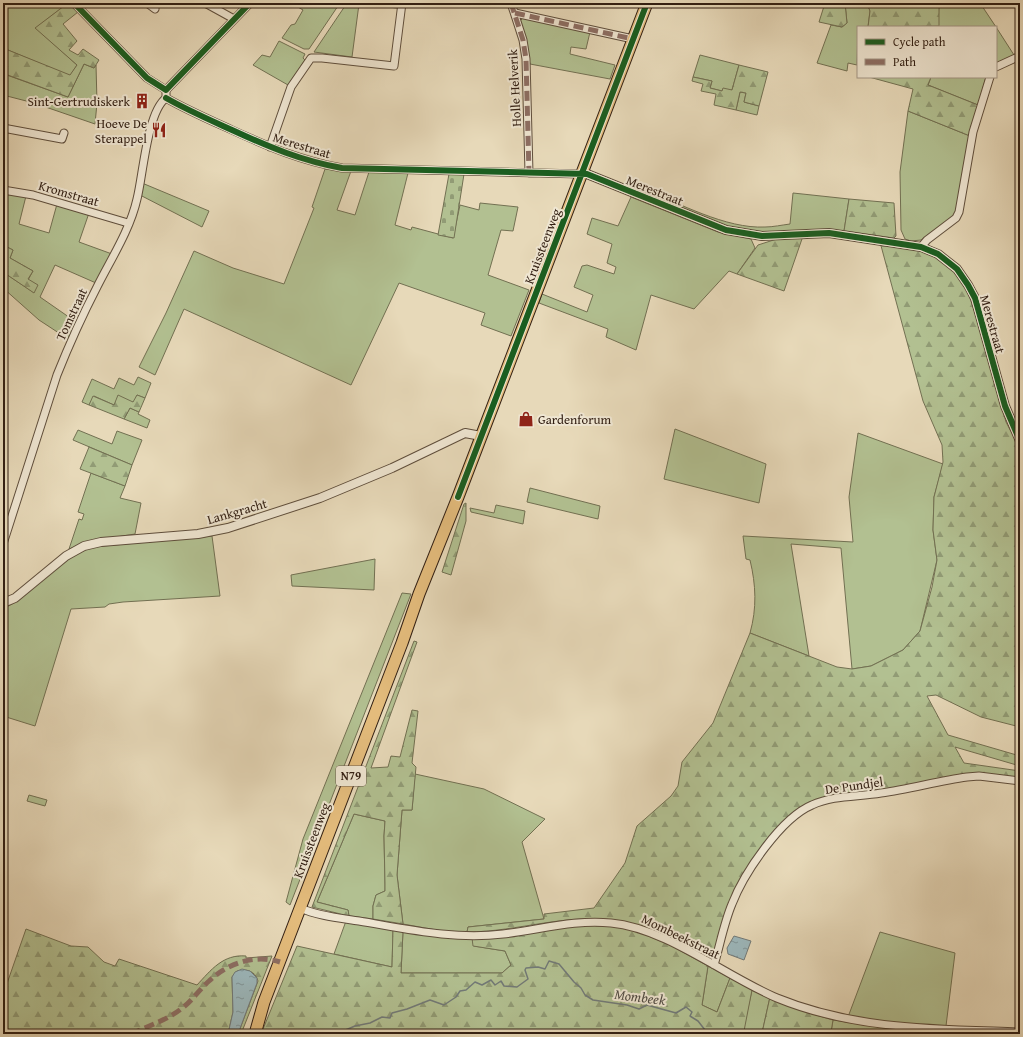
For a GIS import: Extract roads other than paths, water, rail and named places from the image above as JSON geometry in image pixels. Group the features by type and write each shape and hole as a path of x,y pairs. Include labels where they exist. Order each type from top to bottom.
{"main road":[{"name":"Kruissteenweg","path":"249,1034 264,1002 402,643 419,594 458,497 647,3"},
{"name":"Kruissteenweg","path":"255,1034 264,1002"}],"street":[{"path":"74,3 147,78 166,90"},
{"path":"147,3 155,9"},
{"path":"205,3 234,19"},
{"path":"166,98 166,90 250,3"},
{"path":"270,147 291,87 311,58 394,66 402,3"},
{"name":"Holle Helverik","path":"511,3 515,13 526,58 529,173"},
{"path":"515,13 632,40"},
{"path":"997,67 1020,56"},
{"path":"921,247 927,240 956,218 959,212 974,132 990,78"},
{"name":"Merestraat","path":"166,98 182,107 270,147 314,163 342,168 587,174 726,230 762,236 829,233 921,247 938,254 947,261 956,269 968,285 979,310 1008,416 1020,442"},
{"name":"Tomstraat","path":"3,544 62,362 97,286 113,260 137,200 151,126 162,101 166,98"},
{"path":"3,128 62,139 64,133"},
{"name":"Kromstraat","path":"3,190 34,195 128,223"},
{"name":"Lankgracht","path":"3,603 15,598 66,556 84,546 101,542 198,534 228,528 320,498 392,468 465,433 481,436"},
{"name":"De Pundjel","path":"714,965 729,911 739,887 789,820 805,809 830,799 887,792 963,778 979,776 1020,781"},
{"name":"Mombeekstraat","path":"300,908 307,911 349,919 443,935 502,934 589,922 628,924 656,935 777,998 839,1018 885,1026 1020,1032"}],"water":[{"path":"734,936 751,941 744,960 728,954 727,948"},
{"path":"242,969 250,971 257,978 257,983 238,1034 228,1034 233,1012 232,977 235,972"}],"waterway":[{"name":"Mombeek","path":"336,1034 355,1026 370,1023 382,1017 390,1018 392,1013 430,1000 444,1005 456,997 460,991 466,990 475,982 482,985 491,980 495,985 501,981 504,986 517,987 528,979 525,970 526,968 538,967 545,969 549,961 559,964 581,988 585,995 593,1000 627,1005 639,1009 647,1005 676,1013 686,1007 692,1012 690,1016 698,1021 705,1030 720,1031 725,1034"}],"place":[{"name":"Sint-Gertrudiskerk","path":"142,101"},
{"name":"Hoeve De Sterappel","path":"159,130"},
{"name":"Gardenforum","path":"526,419"}]}
